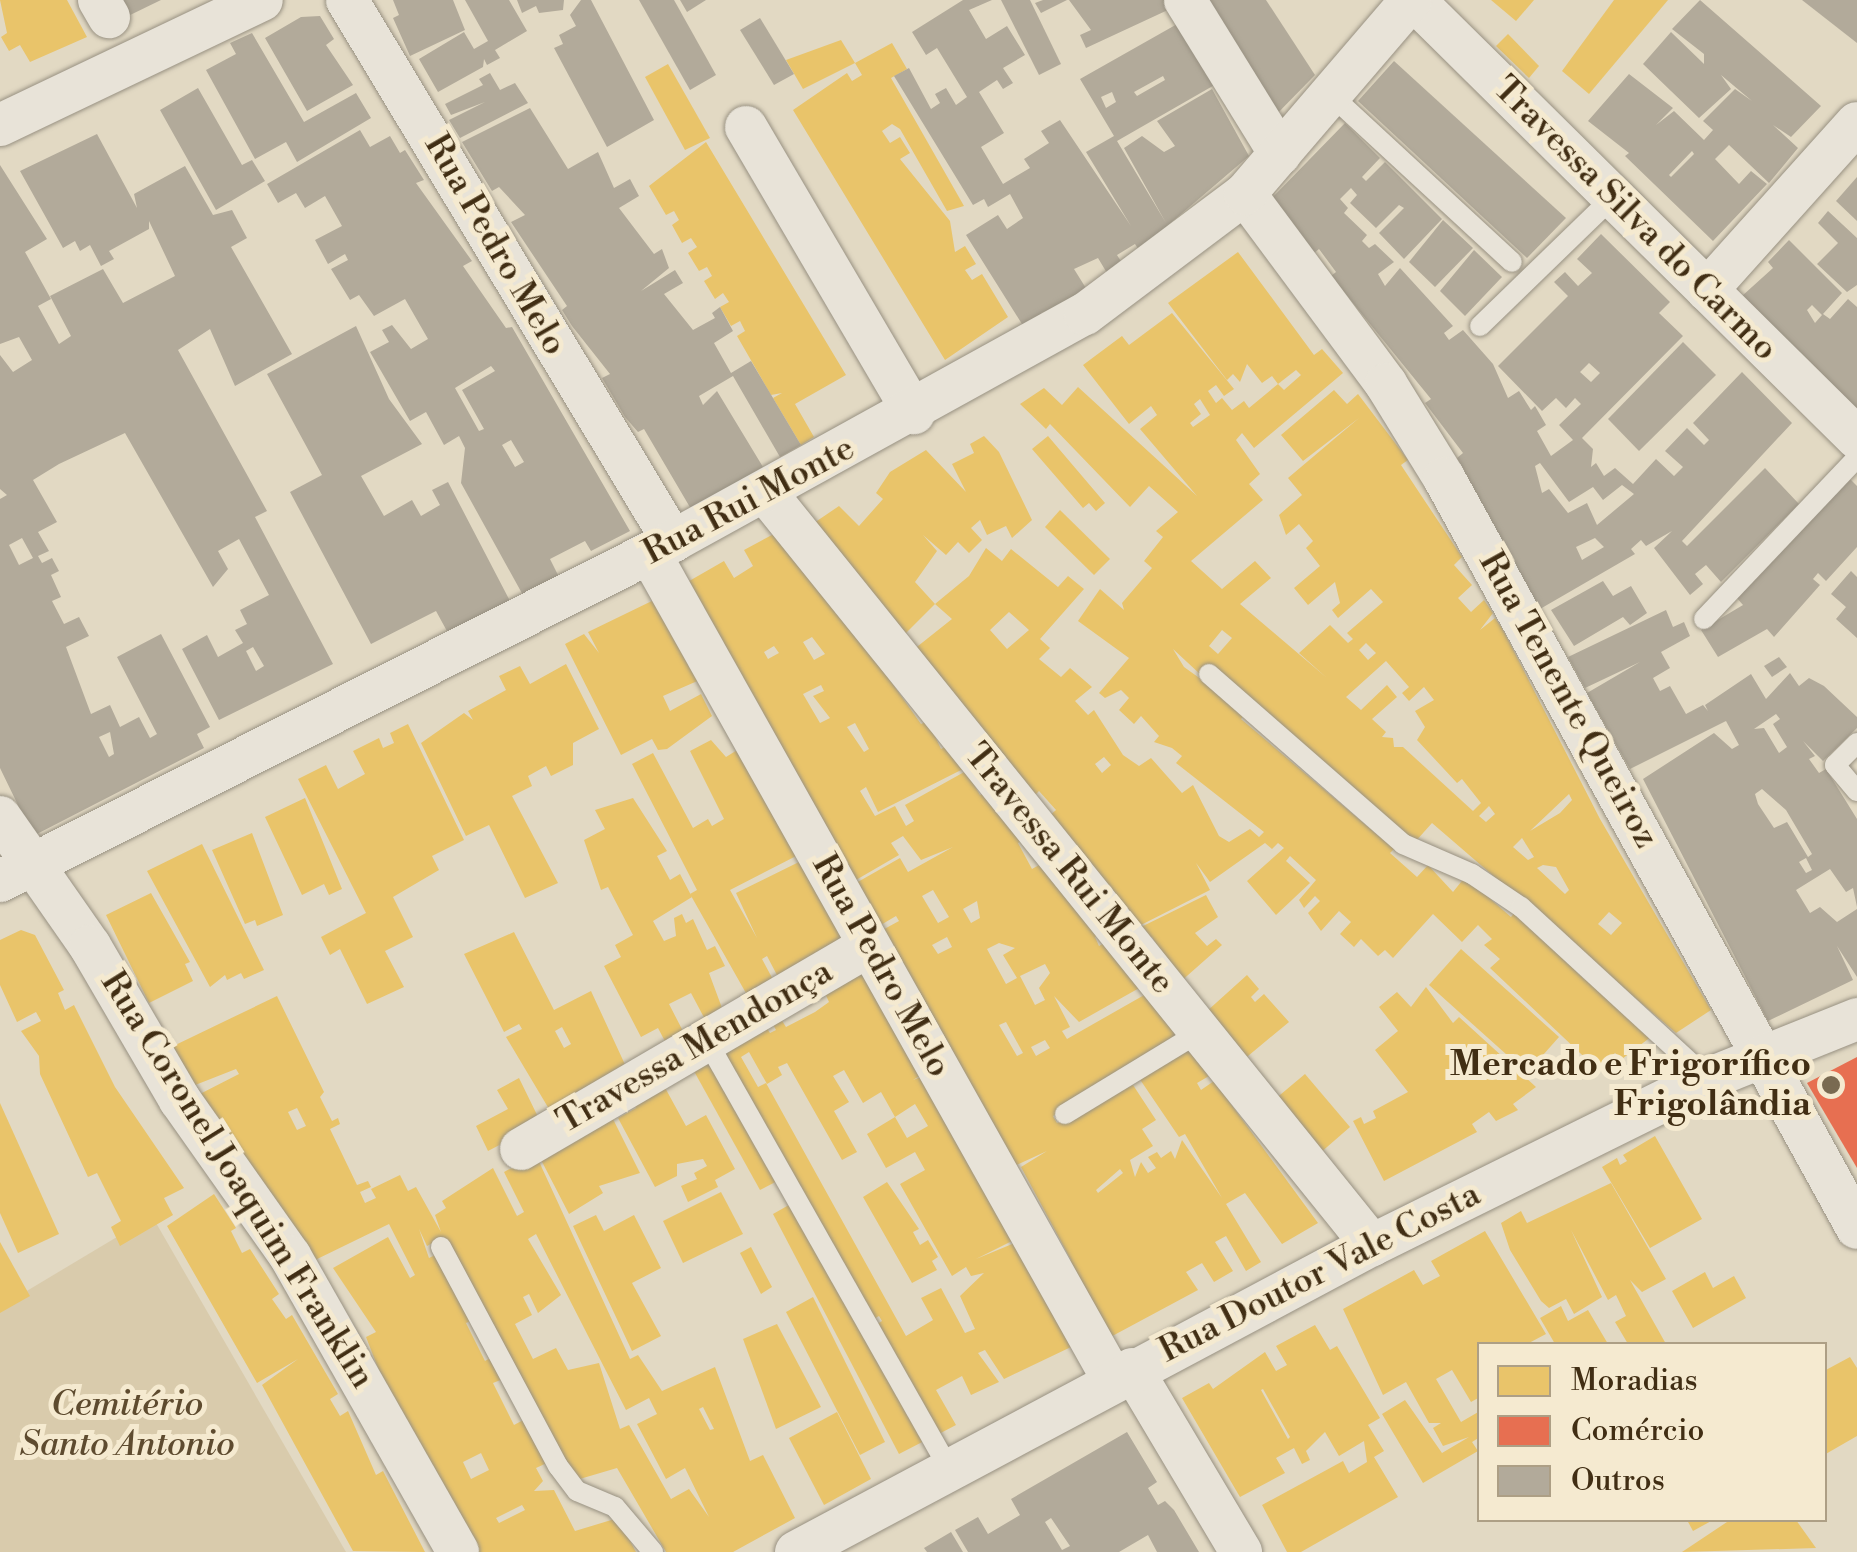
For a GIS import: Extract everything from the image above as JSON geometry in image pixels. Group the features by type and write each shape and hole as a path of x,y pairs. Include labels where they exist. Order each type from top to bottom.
{"street":[{"path":"0,126 262,0"},
{"name":"Rua Pedro Melo","path":"347,0 661,548 869,946 1122,1374 1240,1552"},
{"path":"1185,0 1280,154"},
{"name":"Rua Rui Monte","path":"17,873 661,548 914,413 1085,314 1244,194 1412,0"},
{"name":"Travessa Silva do Carmo","path":"1412,0 1857,438"},
{"path":"1707,290 1857,123"},
{"path":"746,127 914,413"},
{"name":"Rua Tenente Queiroz","path":"1244,194 1386,384 1444,478 1535,634 1760,1059 1857,1228"},
{"name":"Travessa Rui Monte","path":"766,493 1372,1245"},
{"name":"Rua Coronel Joaquim Franklin","path":"0,817 17,873 320,1304 458,1552"},
{"name":"Travessa Mendonça","path":"521,1149 869,946"},
{"name":"Rua Doutor Vale Costa","path":"796,1552 1122,1374 1372,1245 1708,1079 1857,1019"}],"lane":[{"path":"1331,95 1512,262"},
{"path":"1480,326 1613,197"},
{"path":"1704,619 1857,458"},
{"path":"1209,674 1404,844 1472,874 1520,907 1708,1079"},
{"path":"1857,743 1835,765 1857,791"},
{"path":"1065,1114 1200,1032"},
{"path":"706,1041 949,1468"},
{"path":"440,1246 558,1466 577,1491 616,1507 653,1552"}],"green space":[{"name":"Cemitério Santo Antonio","path":"152,1216 346,1552 0,1552 0,1307"}],"building: Moradias":[{"path":"0,0 67,0 87,37 30,62 20,45 9,51 1,37 7,33"},
{"path":"1491,0 1534,0 1516,21"},
{"path":"1614,0 1668,0 1589,94 1562,71"},
{"path":"1508,34 1539,66 1529,78 1496,46"},
{"path":"841,40 855,63 803,89 786,60"},
{"path":"892,43 907,69 891,78 964,206 947,211 900,129 892,124 882,131 890,143 900,137 910,153 900,159 950,221 955,252 965,246 976,264 965,270 972,280 982,274 1008,317 945,360 793,110 847,73 852,81 862,75 855,63"},
{"path":"668,64 710,138 685,150 645,77"},
{"path":"706,142 846,375 795,404 814,437 801,445 773,398 782,393 771,395 737,336 745,331 740,321 731,326 720,307 729,302 723,293 715,299 704,281 712,276 707,267 699,271 688,253 697,247 691,238 682,243 672,225 679,220 674,211 666,215 649,186"},
{"path":"1238,252 1314,355 1322,349 1343,373 1254,448 1242,433 1236,440 1260,474 1249,484 1263,500 1191,561 1222,589 1255,561 1271,578 1240,604 1327,678 1299,653 1330,625 1348,643 1353,639 1347,633 1383,602 1371,589 1338,618 1332,610 1340,603 1335,582 1308,605 1294,588 1320,566 1306,548 1313,541 1299,524 1286,535 1279,515 1302,495 1288,478 1359,418 1303,461 1281,435 1334,390 1347,404 1358,394 1408,460 1401,465 1462,557 1454,565 1472,585 1458,598 1471,612 1484,600 1493,613 1480,630 1495,618 1502,628 1600,819 1711,1010 1676,1033 1432,823 1415,842 1210,664 1201,675 1173,649 1184,667 1247,712 1241,719 1394,849 1390,853 1417,877 1428,865 1453,892 1465,877 1511,917 1515,912 1585,980 1592,973 1656,1033 1622,1059 1615,1053 1598,1070 1490,968 1500,959 1484,945 1492,939 1478,925 1462,942 1433,914 1393,958 1385,950 1378,956 1361,939 1354,947 1340,934 1351,922 1339,911 1321,931 1308,913 1320,901 1315,896 1304,908 1299,900 1316,880 1290,856 1286,861 1310,883 1276,915 1247,881 1284,848 1278,843 1272,849 1265,843 1210,882 1196,863 1210,890 1133,929 1049,816 1056,810 1039,791 1034,796 913,650 952,619 935,604 969,576 986,548 1002,561 1011,549 1058,587 1068,576 1084,589 1040,639 1050,648 1039,659 1061,677 1070,668 1092,687 1075,701 1088,715 1094,710 1123,755 1139,766 1151,758 1182,793 1193,785 1219,836 1229,842 1250,829 1259,837 1264,832 1176,763 1182,756 1154,742 1159,736 1141,716 1134,724 1119,710 1129,698 1121,690 1105,698 1099,693 1129,658 1078,621 1100,589 1124,610 1122,603 1152,568 1144,561 1163,537 1156,531 1178,512 1149,486 1130,507 1050,424 1046,429 1020,404 1044,388 1062,405 1078,387 1197,496 1140,429 1157,415 1151,406 1129,424 1083,365 1122,336 1129,345 1172,313 1234,389 1224,396 1216,385 1208,391 1216,403 1222,398 1232,410 1244,401 1249,408 1278,384 1272,376 1262,383 1247,364 1240,382 1233,374 1227,380 1168,303","holes":["1296,370 1301,375 1284,390 1278,384","1200,399 1210,415 1193,427 1190,423 1201,414 1194,404","1009,612 1029,630 1007,649 990,630","1222,630 1232,638 1218,654 1209,646","1366,643 1376,653 1368,660 1359,650","1386,661 1409,687 1402,693 1409,701 1424,687 1434,700 1415,711 1425,727 1417,740 1457,783 1462,779 1481,803 1473,811 1403,747 1394,747 1393,738 1382,737 1386,732 1372,719 1397,697 1387,685 1361,710 1346,697","1104,757 1111,765 1102,773 1095,764","1569,794 1572,800 1560,813 1530,831","1489,806 1495,814 1486,822 1479,816","1522,838 1534,857 1528,860 1513,847","1556,867 1569,890 1565,894 1537,868","1609,912 1622,923 1611,935 1598,924"]},
{"path":"984,436 999,452 1032,520 1012,538 1006,526 987,535 980,520 971,528 982,540 969,553 958,542 946,555 923,535 937,551 915,582 935,604 902,637 811,525 839,506 859,526 883,499 876,493 890,472 926,450 966,492 952,464 974,453 970,444"},
{"path":"1048,436 1105,503 1096,511 1089,503 1083,508 1032,449"},
{"path":"1060,510 1110,559 1094,575 1045,527"},
{"path":"783,529 921,724 928,721 941,749 951,744 967,767 878,812 866,787 860,791 875,816 895,806 906,826 914,821 905,805 966,771 980,795 992,789 1025,839 1018,843 1032,869 1048,860 1103,933 1095,937 1099,946 1108,941 1141,987 1079,1022 1054,996 1070,1027 1062,1031 1067,1039 1146,994 1182,1040 1053,1116 1057,1123 1133,1085 1156,1120 1142,1129 1153,1146 1130,1160 1135,1177 1141,1162 1148,1173 1156,1168 1148,1157 1157,1152 1161,1158 1171,1151 1175,1159 1182,1140 1222,1198 1185,1134 1179,1137 1139,1078 1188,1049 1209,1076 1197,1083 1201,1090 1214,1081 1318,1223 1282,1244 1245,1193 1226,1204 1261,1262 1246,1271 1226,1236 1215,1242 1233,1271 1214,1282 1202,1263 1186,1272 1198,1290 1103,1341 1063,1264 1071,1260 1021,1167 1047,1151 1010,1168 877,933 899,921 896,916 874,929 856,883 900,858 908,872 953,847 921,860 903,836 891,843 899,855 849,884 684,584 724,561 734,578 753,566 744,550","holes":["812,637 825,654 814,660 803,642","774,646 779,653 768,659 764,652","821,685 824,691 813,696 830,718 820,723 803,694","855,723 869,749 864,752 847,727","933,890 949,917 938,923 922,896","977,901 980,918 971,923 963,909","947,937 952,947 938,954 932,945","999,943 1015,948 1003,955 1017,978 1006,984 987,949","1045,964 1050,973 1039,988 1045,1000 1035,1005 1020,976","1006,1022 1023,1053 1017,1056 999,1025","1045,1040 1050,1048 1036,1056 1031,1047","1120,1169 1123,1173 1098,1193 1096,1190"]},
{"path":"658,598 702,679 663,696 670,711 701,694 712,716 667,749 658,750 652,739 621,755 565,644 584,634 599,653 588,632"},
{"path":"566,664 599,729 573,743 573,765 551,776 546,766 528,776 532,786 512,796 558,883 525,898 489,825 466,836 421,743 464,713 473,720 468,711 506,690 499,676 520,666 530,684"},
{"path":"408,724 464,840 432,856 439,870 393,897 413,937 385,951 404,987 367,1004 340,949 330,955 321,937 366,913 298,779 326,765 338,789 365,774 353,751 379,738 383,748 394,743 390,733"},
{"path":"711,740 726,757 742,747 802,853 730,890 757,938 736,893 805,859 851,946 778,977 767,956 762,959 777,987 751,1002 690,894 697,890 632,764 653,753 693,828 708,819 712,826 724,819 690,751"},
{"path":"305,798 342,889 329,895 324,884 302,895 265,817"},
{"path":"633,798 667,851 657,856 670,880 680,874 692,897 653,921 664,941 676,936 674,918 682,914 686,923 693,919 707,950 715,946 725,966 709,973 725,1016 708,1025 691,993 669,1004 686,1037 668,1047 658,1028 641,1037 604,966 621,957 615,945 633,935 608,887 601,890 584,840 605,829 595,810"},
{"path":"252,833 283,915 257,926 255,920 245,924 212,850"},
{"path":"202,844 264,970 244,979 241,973 227,980 225,975 210,987 147,871"},
{"path":"151,893 190,962 185,964 193,981 149,1003 106,915"},
{"path":"1206,895 1218,917 1195,933 1207,946 1216,939 1222,945 1179,983 1152,937 1146,940 1137,929"},
{"path":"21,930 35,935 64,990 58,993 65,1010 74,1005 115,1087 184,1188 164,1198 173,1215 120,1246 111,1227 121,1221 97,1173 88,1177 40,1074 39,1056 21,1031 41,1021 36,1012 17,1022 0,985 0,940"},
{"path":"514,932 554,1010 591,991 628,1071 552,1114 506,1037 522,1029 519,1024 504,1032 464,954","holes":["562,1027 571,1044 564,1048 555,1031"]},
{"path":"1461,949 1559,1037 1527,1073 1429,985"},
{"path":"866,964 923,1074 913,1080 929,1074 1016,1239 976,1259 1017,1242 1071,1347 1004,1379 985,1350 978,1353 999,1382 971,1395 962,1376 936,1390 956,1425 933,1437 871,1328 882,1321 879,1316 868,1322 715,1051 764,1024 770,1033 776,1030 771,1021 779,1016 786,1027 815,1012 829,1002 823,989","holes":["749,1052 767,1084 782,1075 778,1067 787,1063 842,1160 857,1152 834,1111 849,1102 833,1076 844,1070 863,1103 881,1092 895,1117 867,1134 886,1168 915,1152 925,1170 900,1184 952,1276 966,1267 971,1276 984,1273 960,1296 975,1329 965,1333 941,1288 921,1298 933,1320 906,1336 766,1083 758,1087 741,1057","915,1104 928,1126 907,1138 895,1117"]},
{"path":"1247,975 1259,989 1251,997 1255,1002 1264,994 1289,1022 1242,1061 1206,1012"},
{"path":"1426,987 1453,1023 1459,1017 1536,1087 1513,1104 1518,1110 1496,1121 1489,1112 1472,1124 1477,1132 1384,1181 1353,1121 1361,1117 1364,1124 1376,1118 1373,1111 1408,1092 1375,1050 1398,1031 1379,1007 1397,992 1411,1007"},
{"path":"277,996 324,1092 320,1097 332,1121 338,1118 340,1124 330,1129 357,1185 368,1181 371,1187 360,1192 365,1203 376,1198 371,1189 400,1175 408,1191 416,1187 441,1232 435,1215 446,1208 442,1201 493,1168 517,1216 524,1212 504,1172 536,1155 630,1359 638,1355 662,1391 715,1367 750,1461 763,1455 795,1518 733,1552 666,1552 617,1468 573,1481 444,1237 427,1246 419,1229 429,1258 439,1253 473,1320 466,1323 485,1361 492,1357 503,1379 493,1383 514,1425 529,1417 551,1461 536,1468 543,1481 534,1491 554,1490 575,1531 618,1518 636,1552 476,1552 378,1368 366,1337 376,1332 333,1268 388,1237 410,1278 415,1275 389,1224 311,1262 196,1096 239,1074 236,1069 185,1089 165,1050","holes":["297,1108 306,1126 297,1130 288,1112","536,1234 626,1410 649,1398 657,1414 637,1424 666,1479 685,1468 709,1517 689,1489 671,1499 629,1425 620,1429 599,1363 568,1370 556,1348 533,1359 515,1324 532,1315 523,1297 529,1294 538,1313 561,1295 528,1239","703,1407 714,1429 710,1430 699,1409","481,1453 489,1470 471,1479 463,1462","522,1505 525,1510 499,1523 496,1518"]},
{"path":"712,1052 783,1178 760,1190 690,1064"},
{"path":"1305,1074 1350,1127 1319,1154 1274,1100"},
{"path":"519,1078 541,1123 488,1151 476,1126 508,1109 497,1090"},
{"path":"663,1084 686,1126 706,1115 735,1169 715,1180 718,1187 688,1202 681,1186 697,1179 694,1173 707,1166 703,1159 677,1164 677,1176 655,1187 618,1118 636,1108 632,1101"},
{"path":"0,1103 59,1234 18,1253 0,1213"},
{"path":"611,1115 640,1173 599,1186 603,1193 569,1214 538,1154"},
{"path":"1655,1136 1702,1219 1650,1248 1602,1167 1617,1158 1620,1165 1627,1161 1623,1155"},
{"path":"887,1182 919,1229 913,1232 920,1245 928,1240 938,1257 932,1261 937,1270 912,1283 863,1197"},
{"path":"1611,1183 1666,1279 1642,1292 1630,1280 1665,1342 1627,1342 1615,1322 1626,1316 1616,1295 1608,1300 1571,1230 1602,1297 1574,1314 1566,1299 1549,1308 1510,1250 1501,1223 1521,1211 1527,1223"},
{"path":"721,1192 743,1234 683,1263 663,1221"},
{"path":"214,1194 236,1228 231,1231 242,1253 250,1249 279,1294 272,1299 286,1319 292,1315 338,1394 330,1399 340,1416 348,1411 376,1475 383,1471 425,1552 353,1551 262,1385 298,1359 257,1383 167,1226"},
{"path":"796,1201 930,1438 899,1454 773,1214"},
{"path":"596,1215 604,1231 634,1215 661,1268 632,1283 661,1336 632,1351 573,1226"},
{"path":"1485,1231 1546,1334 1531,1342 1477,1342 1477,1399 1471,1402 1452,1370 1436,1379 1461,1422 1477,1413 1477,1439 1472,1442 1477,1452 1423,1483 1382,1414 1405,1400 1442,1453 1469,1437 1443,1446 1433,1428 1441,1423 1429,1423 1406,1382 1383,1395 1343,1309 1414,1270 1423,1285 1440,1276 1431,1261"},
{"path":"0,1242 30,1296 0,1313"},
{"path":"751,1247 772,1287 761,1294 740,1253"},
{"path":"1705,1272 1713,1288 1734,1276 1746,1298 1693,1328 1672,1291"},
{"path":"813,1297 885,1442 860,1455 786,1312"},
{"path":"1561,1306 1568,1321 1588,1310 1607,1342 1554,1342 1540,1318"},
{"path":"777,1324 821,1407 776,1429 743,1339"},
{"path":"1315,1325 1330,1350 1337,1346 1380,1418 1368,1425 1384,1451 1374,1457 1398,1497 1301,1552 1287,1552 1262,1505 1343,1461 1349,1473 1367,1462 1364,1441 1339,1456 1325,1432 1306,1451 1310,1460 1302,1464 1294,1448 1276,1458 1285,1473 1240,1497 1182,1398 1209,1383 1213,1389 1265,1352 1276,1371 1287,1365 1276,1346","holes":["1263,1389 1288,1439 1261,1390"]},
{"path":"1850,1357 1857,1368 1857,1436 1827,1453 1827,1369"},
{"path":"837,1412 871,1479 824,1505 789,1438"},
{"path":"1688,1522 1709,1522 1693,1531"},
{"path":"1727,1522 1797,1522 1816,1548 1682,1552"}],"building: Comércio":[{"path":"1857,1057 1857,1168 1807,1083"}],"building: Outros":[{"path":"116,0 161,0 126,17"},
{"path":"393,0 453,0 465,30 410,56 393,18 399,15"},
{"path":"465,0 509,0 527,31 495,50 500,58 487,65 484,59 483,67 438,92 419,59 464,32 474,49 488,41"},
{"path":"517,0 564,0 563,10 539,13 536,6 522,13"},
{"path":"581,0 591,0 654,120 607,147 554,48 563,44 559,35 576,26 570,15"},
{"path":"639,0 674,0 716,75 690,90"},
{"path":"680,0 706,0 687,12"},
{"path":"963,0 992,0 969,10 986,39 1007,26 1025,55 1003,68 1013,83 1003,89 997,80 979,92 1004,133 981,147 1003,184 1030,168 1024,159 1049,143 1041,131 1060,120 1131,226 1086,152 1114,136 1080,79 1179,23 1218,83 1117,141 1166,223 1124,148 1142,136 1164,152 1175,146 1157,121 1212,89 1249,156 1139,250 1135,244 1117,255 1122,263 1107,273 1098,258 1074,269 1089,293 1041,313 1046,321 1027,332 966,235 998,215 1007,229 1023,218 1010,194 988,207 984,199 973,205 894,76 909,68 931,109 940,103 935,94 946,88 956,105 967,97 937,48 926,55 912,32","holes":["1163,76 1165,80 1137,96 1134,92","1112,92 1116,102 1106,108 1101,97"]},
{"path":"1001,0 1030,0 1061,64 1039,75"},
{"path":"1067,0 1041,13 1035,3"},
{"path":"1069,0 1164,0 1170,9 1086,48 1080,35 1091,30"},
{"path":"1194,0 1266,0 1315,75 1268,123"},
{"path":"1700,0 1821,106 1791,137 1773,125 1798,148 1769,183 1729,145 1715,159 1739,184 1751,171 1767,184 1713,241 1625,156 1629,153 1588,121 1629,74 1673,108 1656,125 1674,111 1704,140 1713,130 1703,121 1735,89 1752,101 1721,75 1731,89 1699,118 1643,64 1671,32 1704,64 1704,54 1672,29","holes":["1692,151 1694,154 1671,177 1669,175"]},
{"path":"1802,0 1857,0 1857,43"},
{"path":"320,16 334,39 326,45 353,85 307,111 265,38 301,17"},
{"path":"760,18 794,74 774,85 740,30"},
{"path":"252,33 304,122 356,93 371,118 297,162 286,142 255,159 206,70 236,54 230,43"},
{"path":"1394,61 1566,218 1527,258 1358,101"},
{"path":"490,73 500,90 515,83 528,103 460,138 449,120 485,102 451,115 445,104 483,85 479,79"},
{"path":"198,88 242,165 252,160 265,181 216,210 160,110"},
{"path":"530,108 568,169 598,152 614,188 630,179 639,196 619,208 654,254 662,249 669,268 641,291 675,270 683,283 664,294 693,330 715,318 712,313 720,307 733,331 714,343 731,373 751,361 801,445 780,457 733,376 699,396 703,405 717,391 763,467 691,509 644,429 638,432 625,417 602,378 610,374 572,326 562,310 567,306 511,222 525,215 499,187 492,191 462,142"},
{"path":"1345,123 1380,158 1362,177 1366,181 1385,162 1442,219 1404,259 1379,233 1404,208 1399,205 1376,228 1350,203 1357,195 1351,188 1340,199 1348,208 1344,213 1367,235 1362,241 1369,248 1375,244 1394,262 1378,274 1385,286 1400,268 1453,326 1444,333 1449,340 1463,330 1493,364 1508,398 1519,391 1531,410 1535,406 1546,425 1537,431 1551,456 1573,440 1559,425 1581,404 1575,398 1566,408 1556,398 1542,411 1498,366 1568,296 1554,282 1565,272 1578,286 1592,273 1577,259 1601,234 1670,302 1659,313 1683,336 1582,438 1593,449 1591,467 1596,463 1604,476 1615,468 1633,484 1656,459 1674,476 1683,467 1665,451 1687,428 1704,445 1709,440 1693,423 1742,372 1792,423 1682,541 1687,546 1765,468 1799,504 1721,582 1706,565 1695,574 1703,584 1690,595 1654,548 1672,531 1646,546 1641,540 1631,549 1635,554 1540,609 1457,458 1463,453 1425,403 1431,399 1331,276 1336,272 1319,249 1313,254 1270,200","holes":["1589,363 1600,373 1591,382 1580,372","1540,463 1569,502 1593,487 1603,500 1622,485 1634,494 1597,525 1587,503 1568,513 1549,489 1542,493 1535,466","1595,538 1604,547 1582,560 1576,547"]},
{"path":"360,130 370,147 390,136 400,153 405,150 424,180 416,183 472,261 463,266 506,328 512,327 630,531 591,551 585,541 550,559 560,579 524,597 461,483 465,448 459,436 444,445 426,412 410,421 370,352 389,342 382,330 392,325 411,349 428,339 405,299 374,316 359,295 350,300 331,269 348,260 345,254 328,264 315,240 342,226 325,196 305,208 296,193 278,203 267,184","holes":["491,366 495,371 462,390 484,429 479,431 455,388","511,440 524,462 515,467 502,445"]},
{"path":"97,134 137,208 134,194 185,166 213,215 232,210 247,238 231,247 292,354 235,386 210,329 178,350 267,511 255,517 333,664 219,720 182,649 207,635 218,657 243,643 235,630 247,624 240,610 269,595 239,539 218,551 228,569 213,587 125,433 59,464 33,480 57,522 38,532 49,551 38,556 42,563 52,558 59,571 51,575 61,597 52,601 64,624 79,617 89,636 66,647 91,714 110,705 120,727 139,717 150,738 157,734 117,657 161,634 210,727 197,734 204,748 33,836 0,768 0,499 7,495 0,489 0,355 13,372 32,360 19,337 0,344 0,165 47,239 25,252 51,299 38,306 59,344 71,336 50,296 103,269 123,303 175,276 149,221 149,229 109,251 114,259 101,266 90,245 80,251 75,241 63,248 20,171","holes":["22,538 33,558 19,565 9,545","253,647 264,666 256,671 246,651","110,732 114,754 109,757 99,737"]},
{"path":"1857,177 1857,221 1836,201"},
{"path":"1828,211 1857,238 1857,285 1847,292 1817,264 1838,243 1818,223"},
{"path":"1443,220 1473,248 1435,287 1409,262"},
{"path":"1789,240 1842,293 1823,314 1830,319 1848,299 1857,307 1857,412 1742,296 1773,268 1768,262","holes":["1812,305 1822,315 1815,323 1807,310"]},
{"path":"1474,250 1502,277 1465,316 1440,291"},
{"path":"356,326 389,399 422,444 361,476 384,516 412,500 421,516 440,505 432,490 448,482 511,603 448,633 436,611 371,644 290,492 322,475 267,374"},
{"path":"1683,342 1716,375 1639,451 1608,419"},
{"path":"1849,478 1857,486 1857,547 1826,581 1818,573 1813,579 1820,585 1774,637 1767,629 1718,657 1701,630 1743,605 1736,597"},
{"path":"1851,571 1857,577 1857,638 1836,619 1846,607 1831,594"},
{"path":"1603,581 1613,596 1631,586 1647,613 1630,625 1623,617 1574,646 1551,610"},
{"path":"1666,610 1673,627 1684,622 1690,636 1661,652 1670,668 1653,678 1660,691 1670,686 1686,714 1703,705 1708,711 1705,705 1751,674 1766,699 1790,673 1799,686 1809,678 1824,686 1857,717 1857,728 1823,761 1803,741 1815,756 1809,759 1819,773 1826,769 1857,819 1857,907 1853,888 1846,892 1830,869 1796,890 1810,913 1820,907 1837,922 1857,909 1857,977 1837,946 1853,980 1768,1021 1643,779 1714,733 1732,749 1739,745 1726,721 1630,769 1587,693 1640,662 1585,688 1568,657","holes":["1776,714 1780,719 1773,724 1787,747 1779,753 1764,728 1754,729","1762,789 1786,810 1812,854 1808,857 1787,822 1774,828 1755,794","1806,858 1812,870 1806,873 1799,862"]},
{"path":"1779,657 1787,667 1772,677 1764,666"},
{"path":"1127,1432 1157,1482 1148,1488 1158,1505 1165,1501 1174,1510 1199,1552 1157,1552 1148,1535 1119,1552 968,1552 955,1530 978,1517 988,1534 1020,1515 1011,1499","holes":["1051,1518 1070,1546 1062,1550 1045,1522"]},
{"path":"951,1532 963,1552 927,1552 924,1548"}],"place":[{"name":"Mercado e Frigorífico Frigolândia","path":"1831,1085"}]}
